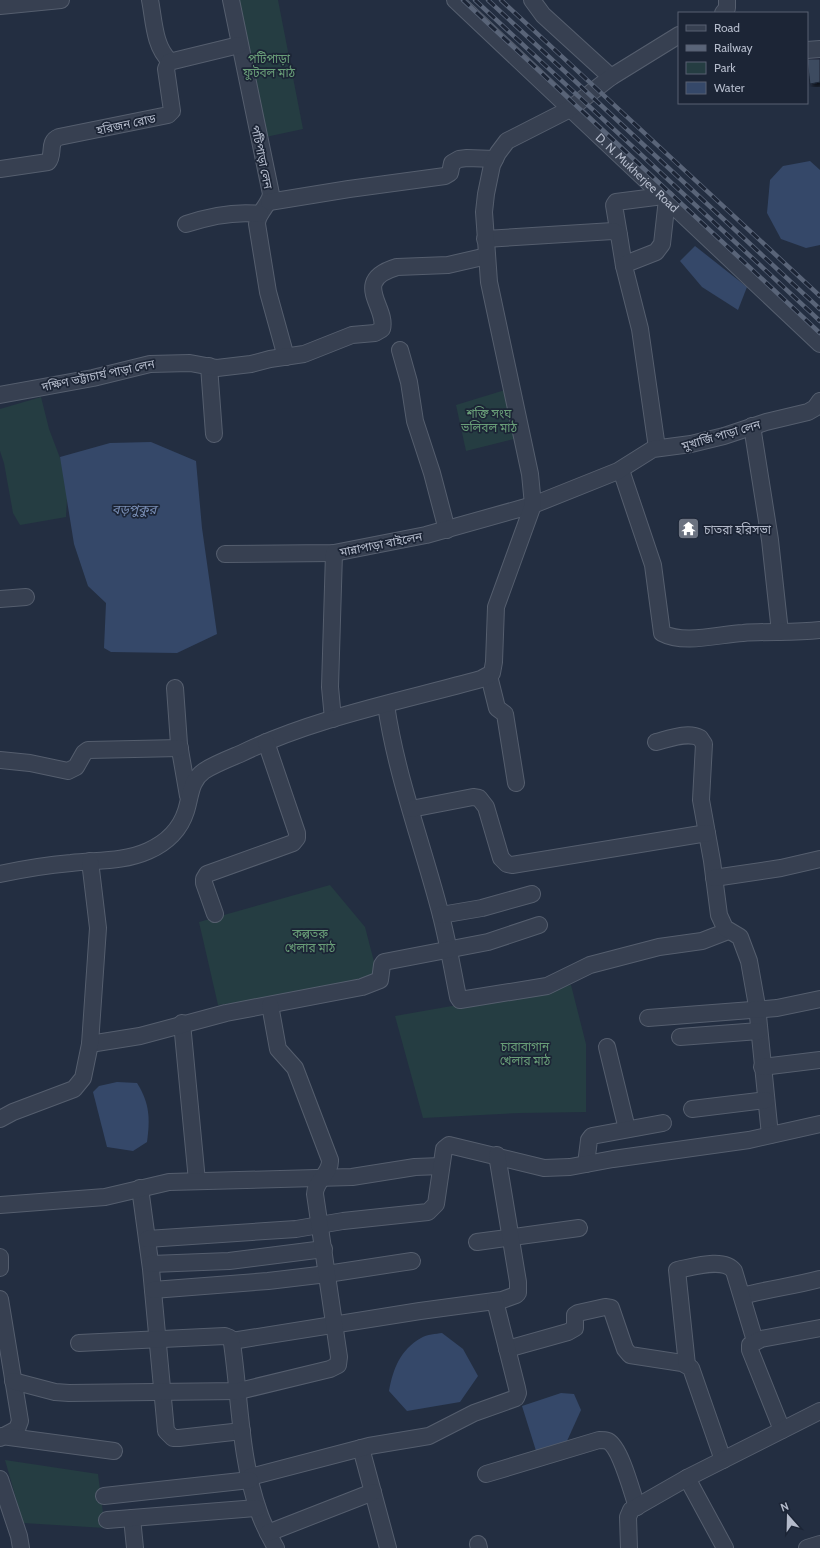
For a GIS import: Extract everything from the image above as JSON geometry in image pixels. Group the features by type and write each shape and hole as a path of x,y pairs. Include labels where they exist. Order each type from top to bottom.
{"street":[{"path":"0,6 61,0"},
{"path":"150,0 160,48 163,55 170,61 239,45"},
{"name":"পটিপাড়া লেন","path":"231,0 239,45 270,190 257,224 268,292 286,357"},
{"name":"D. N. Mukherjee Road","path":"455,0 820,344"},
{"path":"532,0 543,15 611,77"},
{"path":"724,12 727,8 727,0"},
{"path":"0,874 50,866 127,859 161,845 180,824 189,800 192,784 201,774 266,742 333,719 489,676 492,673 494,662 496,607 533,504 530,474 491,296 485,239 486,194 495,159 507,141 570,109 611,77 678,36"},
{"path":"808,50 820,49"},
{"name":"হরিজন রোড","path":"0,169 48,162 51,156 52,144 55,139 59,137 168,115 172,111 166,67 170,61"},
{"path":"186,224 198,220 264,208 349,188 445,176 450,173 452,163 459,159 495,159"},
{"path":"624,266 660,249 662,244 665,198 616,202 614,205 624,266 640,329 657,448"},
{"path":"485,239 613,231 619,235"},
{"name":"দক্ষিণ ভট্টাচার্য পাড়া লেন","path":"0,395 92,378 150,364 190,363 227,368 317,351 352,335 375,333 382,329 382,322 373,290 378,278 388,270 397,267 457,264 487,256"},
{"path":"400,350 409,382 415,421 432,473 447,530"},
{"path":"209,366 214,434"},
{"name":"মুখার্জি পাড়া লেন","path":"533,504 621,470 657,448 676,447 691,444 752,426 808,412 815,408 820,402"},
{"path":"752,426 770,540 780,632"},
{"path":"621,470 653,564 656,576 658,616 662,633 666,636 699,639 742,633 820,630"},
{"name":"মান্নাপাড়া বাইলেন","path":"225,554 334,553 447,530 533,504"},
{"path":"333,719 330,687 334,553"},
{"path":"0,599 26,597"},
{"path":"489,676 497,708 505,714 516,783"},
{"path":"175,688 180,748 189,800"},
{"path":"386,705 391,742 441,915 458,997 462,1001 547,986 590,965 659,947 702,941 728,931"},
{"path":"656,742 675,737 691,736 697,736 703,741 704,747 701,800 719,915 728,931 740,937 744,943 751,968 757,1010 770,1135"},
{"path":"215,914 204,883 204,878 207,874 293,843 297,838 297,833 266,742"},
{"path":"0,760 30,763 68,771 76,768 84,753 88,750 180,748"},
{"path":"411,809 473,797 479,798 486,807 501,858 507,864 512,865 707,833"},
{"path":"714,878 781,868 820,859"},
{"path":"0,1119 78,1086 83,1078 90,1044 98,928 90,862"},
{"path":"441,915 482,908 532,894"},
{"path":"90,1044 140,1036 182,1023 336,993 374,983 380,980 382,965 384,962 504,938 539,925"},
{"path":"648,1018 777,1008 820,999"},
{"path":"13,1381 55,1392 69,1393 239,1391 338,1365 340,1361 315,1188 329,1167 329,1155 295,1068 278,1049 270,1005"},
{"path":"182,1023 197,1181"},
{"path":"680,1037 759,1031"},
{"path":"607,1047 627,1129"},
{"path":"762,1067 820,1060"},
{"path":"692,1109 766,1100"},
{"path":"586,1164 590,1137 663,1123"},
{"path":"147,1239 296,1229 431,1211 436,1204 444,1149 448,1145 497,1155 544,1168 570,1167 749,1140 820,1124"},
{"path":"79,1343 225,1336 232,1341 420,1310 495,1301 516,1295 518,1293 518,1282 497,1155"},
{"path":"0,1205 87,1199 169,1182 322,1178 352,1176 421,1166 441,1166"},
{"path":"140,1188 154,1290 166,1431 173,1438 242,1431"},
{"path":"477,1242 578,1228"},
{"path":"151,1264 229,1261 324,1249"},
{"path":"0,1257 0,1268"},
{"path":"154,1290 236,1284 327,1274 412,1260"},
{"path":"724,1460 694,1374 687,1365 677,1270 722,1263 734,1271 755,1341"},
{"path":"742,1296 769,1288 796,1285 820,1279"},
{"path":"104,1496 250,1479 361,1448 429,1436 474,1413 516,1398 518,1393 517,1388 495,1301"},
{"path":"0,1302 19,1426 17,1429 1,1437"},
{"path":"507,1349 573,1330 575,1328 575,1315 608,1306 613,1312 625,1349 630,1355 687,1365"},
{"path":"782,1430 750,1350 750,1345 755,1341 820,1328"},
{"path":"232,1341 239,1391 242,1431 250,1479 257,1508 276,1548"},
{"path":"629,1548 628,1514 637,1507 687,1478 820,1411"},
{"path":"1,1437 114,1451"},
{"path":"486,1474 599,1440 606,1440 610,1442 618,1453 637,1507"},
{"path":"361,1448 388,1548"},
{"path":"687,1478 725,1548"},
{"path":"0,1479 19,1536 21,1548"},
{"path":"268,1533 373,1492"},
{"path":"107,1520 257,1508"},
{"path":"132,1518 135,1548"},
{"path":"807,1548 820,1544"}],"green space":[{"name":"পটিপাড়া ফুটবল মাঠ","path":"234,0 278,0 303,129 261,138"},
{"name":"শক্তি সংঘ ভলিবল মাঠ","path":"505,390 522,437 466,451 456,405"},
{"path":"41,397 49,429 68,479 66,517 20,525 13,513 4,463 0,451 0,409"},
{"name":"কল্পতরু খেলার মাঠ","path":"330,885 365,927 378,977 218,1005 199,922"},
{"name":"চারাবাগান খেলার মাঠ","path":"571,985 586,1044 586,1112 520,1113 423,1118 395,1016"},
{"path":"5,1460 98,1474 105,1528 23,1523"}],"water":[{"path":"810,161 820,170 820,245 806,248 781,239 767,213 770,180 783,166"},
{"path":"695,246 747,287 738,310 702,287 680,261"},
{"name":"বড়পুকুর","path":"151,442 196,461 202,528 217,634 177,653 111,652 104,648 106,603 88,586 74,544 60,457 110,443"},
{"path":"117,1082 137,1083 147,1105 149,1126 147,1142 133,1151 107,1147 93,1092 99,1086"},
{"path":"442,1333 463,1349 478,1376 460,1402 407,1411 389,1391 395,1368 403,1354 414,1343 426,1336"},
{"path":"561,1393 574,1394 581,1410 567,1441 537,1454 522,1406"}],"building":[{"path":"808,59 820,59 820,82 810,84"}],"railway":[{"path":"463,0 820,333"},
{"path":"475,0 820,321"},
{"path":"488,0 820,309"},
{"path":"501,0 820,296"}],"place":[{"name":"চাতরা হরিসভা","path":"689,529"}]}
